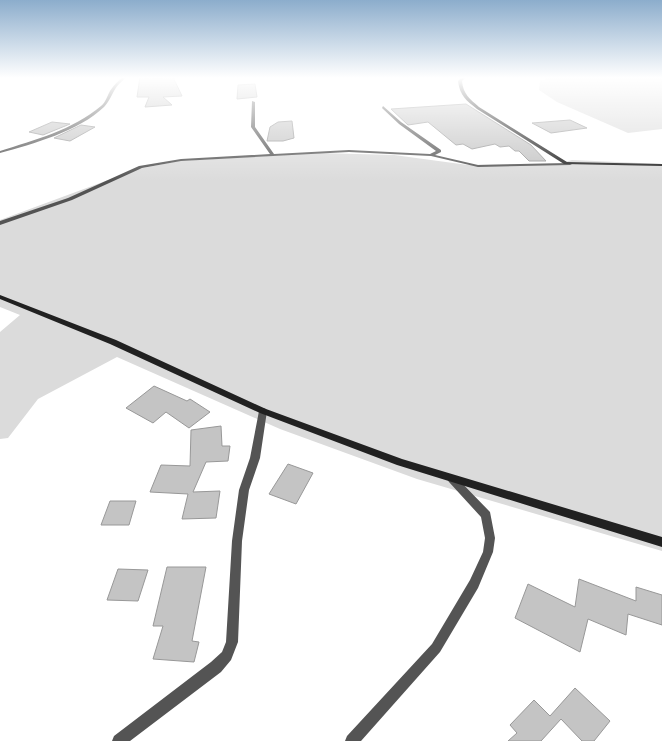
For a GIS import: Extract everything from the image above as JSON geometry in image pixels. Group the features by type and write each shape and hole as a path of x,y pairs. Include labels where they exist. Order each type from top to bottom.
{"street":[{"path":"0,152 55,132 96,112"},
{"path":"252,112 253,127 272,154"},
{"path":"389,112 400,123 439,151 431,156"},
{"path":"484,112 570,164"},
{"path":"0,223 70,199 150,165 181,160 349,151 431,156 478,166 570,164 662,165"},
{"path":"0,297 113,342 263,411 400,462 662,542"},
{"path":"119,741 216,667 227,656 232,642 237,541 244,490 255,458 263,411"},
{"path":"352,741 436,648 474,584 488,552 490,538 486,515 452,479"}],"shaded area":[{"path":"579,112 662,112 662,129 628,133"},
{"path":"319,153 394,155 468,165 561,163 572,160 662,164 662,551 417,479 280,429 117,357 38,399 8,438 0,439 0,332 20,315 0,307 0,220 138,169 179,161"}],"building":[{"path":"394,112 478,112 531,145 546,161 529,161 519,151 515,151 509,146 500,147 495,144 472,149 463,144 456,145 428,122 408,125"},
{"path":"570,120 587,128 551,133 532,123"},
{"path":"292,121 294,138 283,141 267,141 270,127 278,122"},
{"path":"52,122 70,124 43,135 29,132"},
{"path":"81,125 95,127 70,141 54,138"},
{"path":"154,386 187,401 190,399 210,412 189,428 166,412 153,423 126,408"},
{"path":"221,426 222,446 230,446 228,461 206,462 193,492 220,491 216,518 182,519 188,494 150,492 161,465 190,466 191,430"},
{"path":"288,464 313,473 296,504 269,494"},
{"path":"110,501 136,501 129,525 101,525"},
{"path":"167,567 206,567 192,641 199,642 194,662 153,659 163,626 153,626"},
{"path":"118,569 148,570 138,601 107,600"},
{"path":"579,579 636,601 636,587 662,595 662,625 628,614 626,635 588,619 580,652 515,618 528,584 575,607"},
{"path":"575,688 610,721 594,741 582,741 561,719 541,741 508,741 517,733 510,725 534,700 550,716"}]}
